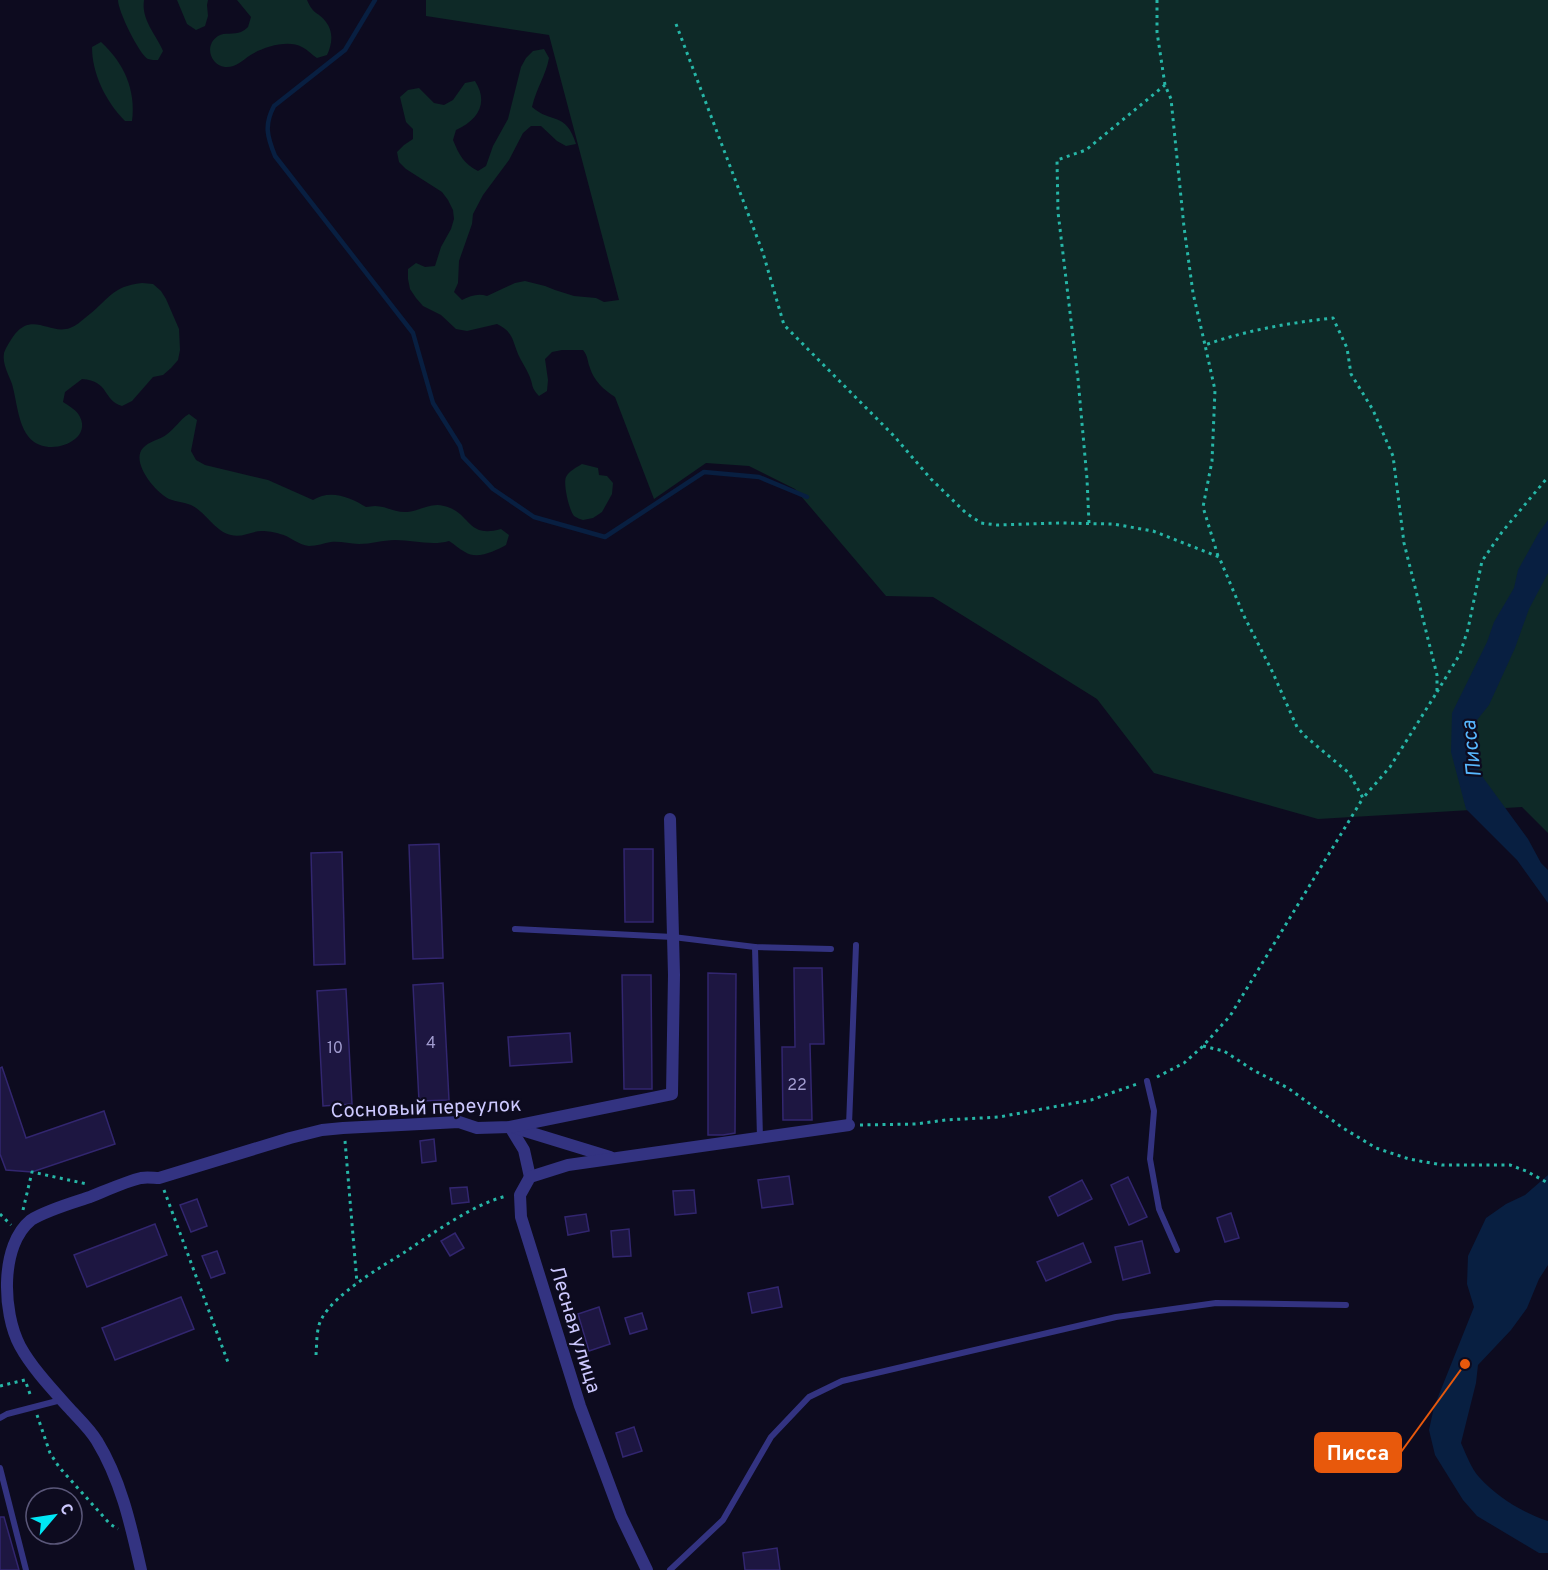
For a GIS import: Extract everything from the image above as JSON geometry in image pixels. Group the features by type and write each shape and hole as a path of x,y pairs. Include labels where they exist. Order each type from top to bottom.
{"street":[{"name":"Сосновый переулок","path":"141,1570 132,1529 109,1464 97,1440 43,1378 21,1347 12,1326 5,1288 9,1252 18,1233 31,1220 141,1178 159,1178 290,1138 322,1131 459,1122 477,1128 510,1127 672,1094 674,975 670,819"},
{"path":"530,1177 568,1165 849,1125"},
{"path":"510,1127 614,1159"},
{"path":"510,1127 525,1150 530,1177 520,1195"},
{"name":"Лесная улица","path":"520,1195 521,1217 580,1406 621,1516 647,1570"}],"lane":[{"path":"515,929 673,937 755,947 831,949"},
{"path":"849,1125 856,945"},
{"path":"755,947 760,1138"},
{"path":"1147,1081 1154,1111 1150,1159 1160,1209 1177,1250"},
{"path":"670,1570 723,1520 771,1437 809,1397 842,1381 1116,1317 1216,1303 1346,1305"},
{"path":"0,1418 7,1414 62,1400"},
{"path":"0,1468 26,1570"},
{"path":"0,1490 7,1494"}],"path":[{"path":"1157,0 1157,32 1165,85 1171,99 1193,292 1215,390 1212,461 1203,507 1219,557 1244,616 1297,727 1349,773 1363,798"},
{"path":"676,24 763,253 784,325 894,436 931,480 966,513 981,523 997,525 1113,524 1153,531 1219,557"},
{"path":"1089,523 1078,379 1058,212 1057,160 1086,150 1165,85"},
{"path":"1205,345 1232,335 1289,323 1333,318 1347,348 1351,374 1373,410 1393,456 1400,497 1404,543 1437,675 1437,692"},
{"path":"849,1125 916,1124 999,1117 1091,1100 1147,1081 1184,1063 1203,1046 1230,1016 1363,798 1390,767 1437,692 1460,654 1468,629 1482,561 1502,532 1548,477"},
{"path":"1203,1046 1224,1051 1253,1070 1288,1088 1343,1128 1376,1148 1409,1160 1442,1165 1510,1165 1548,1184"},
{"path":"344,1128 357,1283"},
{"path":"18,1233 32,1172 88,1184"},
{"path":"159,1178 230,1365"},
{"path":"316,1354 321,1319 334,1303 357,1283 461,1215 504,1197 520,1195"},
{"path":"0,1386 25,1380 50,1454 59,1467 110,1524 119,1530 132,1529"}],"green space":[{"path":"118,0 144,0 147,20 163,51 158,60 148,59 140,49 125,22"},
{"path":"177,0 208,0 208,16 205,26 196,30 187,24"},
{"path":"237,0 307,0 329,26 331,43 327,55 317,58 302,47 283,44 261,50 232,66 225,67 216,63 210,49 214,40 218,36 238,33 248,27 251,17"},
{"path":"426,0 1548,0 1548,833 1522,807 1318,819 1154,773 1097,699 933,597 886,596 795,489 749,466 706,463 654,499 615,397 597,381 583,350 552,352 545,359 547,391 539,396 506,330 497,324 467,331 456,329 441,315 423,306 410,289 408,269 416,263 425,267 435,266 454,219 453,210 442,192 399,162 397,152 413,139 413,129 406,122 400,97 408,90 419,88 434,103 444,105 453,100 465,83 475,81 481,97 479,110 470,121 456,130 453,140 462,158 478,171 486,166 493,146 508,119 521,67 533,51 544,49 549,58 532,107 563,122 576,144 566,146 541,126 531,126 523,133 509,160 483,195 473,214 472,224 459,261 458,283 454,292 462,300 474,295 487,296 515,283 525,281 574,296 596,298 604,302 619,300 549,35 426,16"},
{"path":"101,42 116,59 127,78 132,99 132,121 125,121 118,113 97,77 92,47"},
{"path":"142,283 153,284 166,299 179,329 178,360 163,375 153,377 132,401 122,406 111,400 97,383 82,379 65,392 63,402 75,410 82,423 82,429 75,439 64,445 52,447 32,441 22,424 4,361 4,353 14,336 28,325 35,324 56,329 72,327 116,291"},
{"path":"189,414 197,420 191,451 196,460 205,465 268,480 313,500 333,495 353,500 366,507 379,506 403,512 435,505 444,506 453,509 475,528 490,531 501,529 509,535 506,545 486,554 475,555 465,552 449,541 429,543 395,540 359,544 328,542 309,546 271,532 258,531 239,536 225,533 196,508 164,496 142,469 140,454 143,448 166,435"},
{"path":"582,464 598,468 599,475 607,476 613,483 612,494 602,512 593,518 583,520 572,513 565,485 567,475"}],"water":[{"path":"1548,520 1548,573 1529,609 1515,648 1489,705 1477,720 1475,742 1479,772 1548,870 1548,903 1517,860 1466,809 1451,752 1452,713 1487,642 1494,622 1514,588 1518,570"},
{"path":"1548,1175 1548,1265 1539,1279 1527,1308 1511,1330 1478,1365 1476,1383 1461,1443 1469,1461 1486,1485 1511,1504 1548,1521 1548,1553 1539,1553 1477,1516 1463,1500 1435,1455 1429,1430 1434,1407 1474,1307 1467,1284 1468,1256 1486,1218 1506,1204 1525,1195"}],"building":[{"path":"439,844 443,958 413,959 409,845"},
{"path":"624,849 653,849 653,922 625,922"},
{"path":"342,852 345,964 314,965 311,853"},
{"path":"794,968 822,968 824,1044 810,1044 812,1120 783,1120 782,1047 795,1047"},
{"path":"708,973 736,974 735,1133 723,1135 708,1135"},
{"path":"622,975 651,975 652,1089 624,1089"},
{"path":"443,983 449,1100 419,1101 413,985"},
{"path":"346,989 352,1104 323,1106 317,991"},
{"path":"570,1033 572,1062 510,1066 508,1037"},
{"path":"2,1067 26,1138 104,1111 115,1144 32,1172 6,1170 0,1154 0,1068"},
{"path":"434,1139 436,1161 422,1163 420,1141"},
{"path":"789,1176 793,1204 762,1208 758,1180"},
{"path":"1128,1177 1147,1217 1129,1225 1111,1185"},
{"path":"1082,1180 1092,1199 1058,1216 1049,1197"},
{"path":"467,1187 469,1202 452,1204 450,1188"},
{"path":"694,1190 696,1213 675,1215 673,1191"},
{"path":"197,1199 207,1226 191,1232 180,1205"},
{"path":"1231,1213 1239,1238 1225,1242 1217,1218"},
{"path":"586,1214 589,1231 568,1235 565,1217"},
{"path":"155,1224 167,1255 87,1287 74,1255"},
{"path":"629,1229 631,1256 613,1257 611,1231"},
{"path":"455,1233 464,1248 450,1256 441,1241"},
{"path":"1142,1241 1150,1273 1123,1280 1115,1247"},
{"path":"1083,1243 1091,1262 1046,1281 1037,1262"},
{"path":"217,1251 225,1273 211,1278 202,1256"},
{"path":"778,1287 782,1307 752,1313 748,1293"},
{"path":"181,1297 194,1329 115,1360 102,1328"},
{"path":"599,1307 610,1344 589,1351 578,1314"},
{"path":"642,1313 647,1329 630,1334 625,1318"},
{"path":"634,1427 642,1451 623,1457 616,1433"},
{"path":"0,1517 4,1517 19,1570 0,1570"},
{"path":"777,1548 780,1570 745,1570 743,1553"}],"waterway":[{"path":"375,0 345,50 274,106 269,119 269,136 275,156 413,333 433,403 460,446 463,457 493,489 534,517 605,537 704,472 759,477 807,497"}],"place":[{"name":"Писса","path":"1465,1364"}]}
